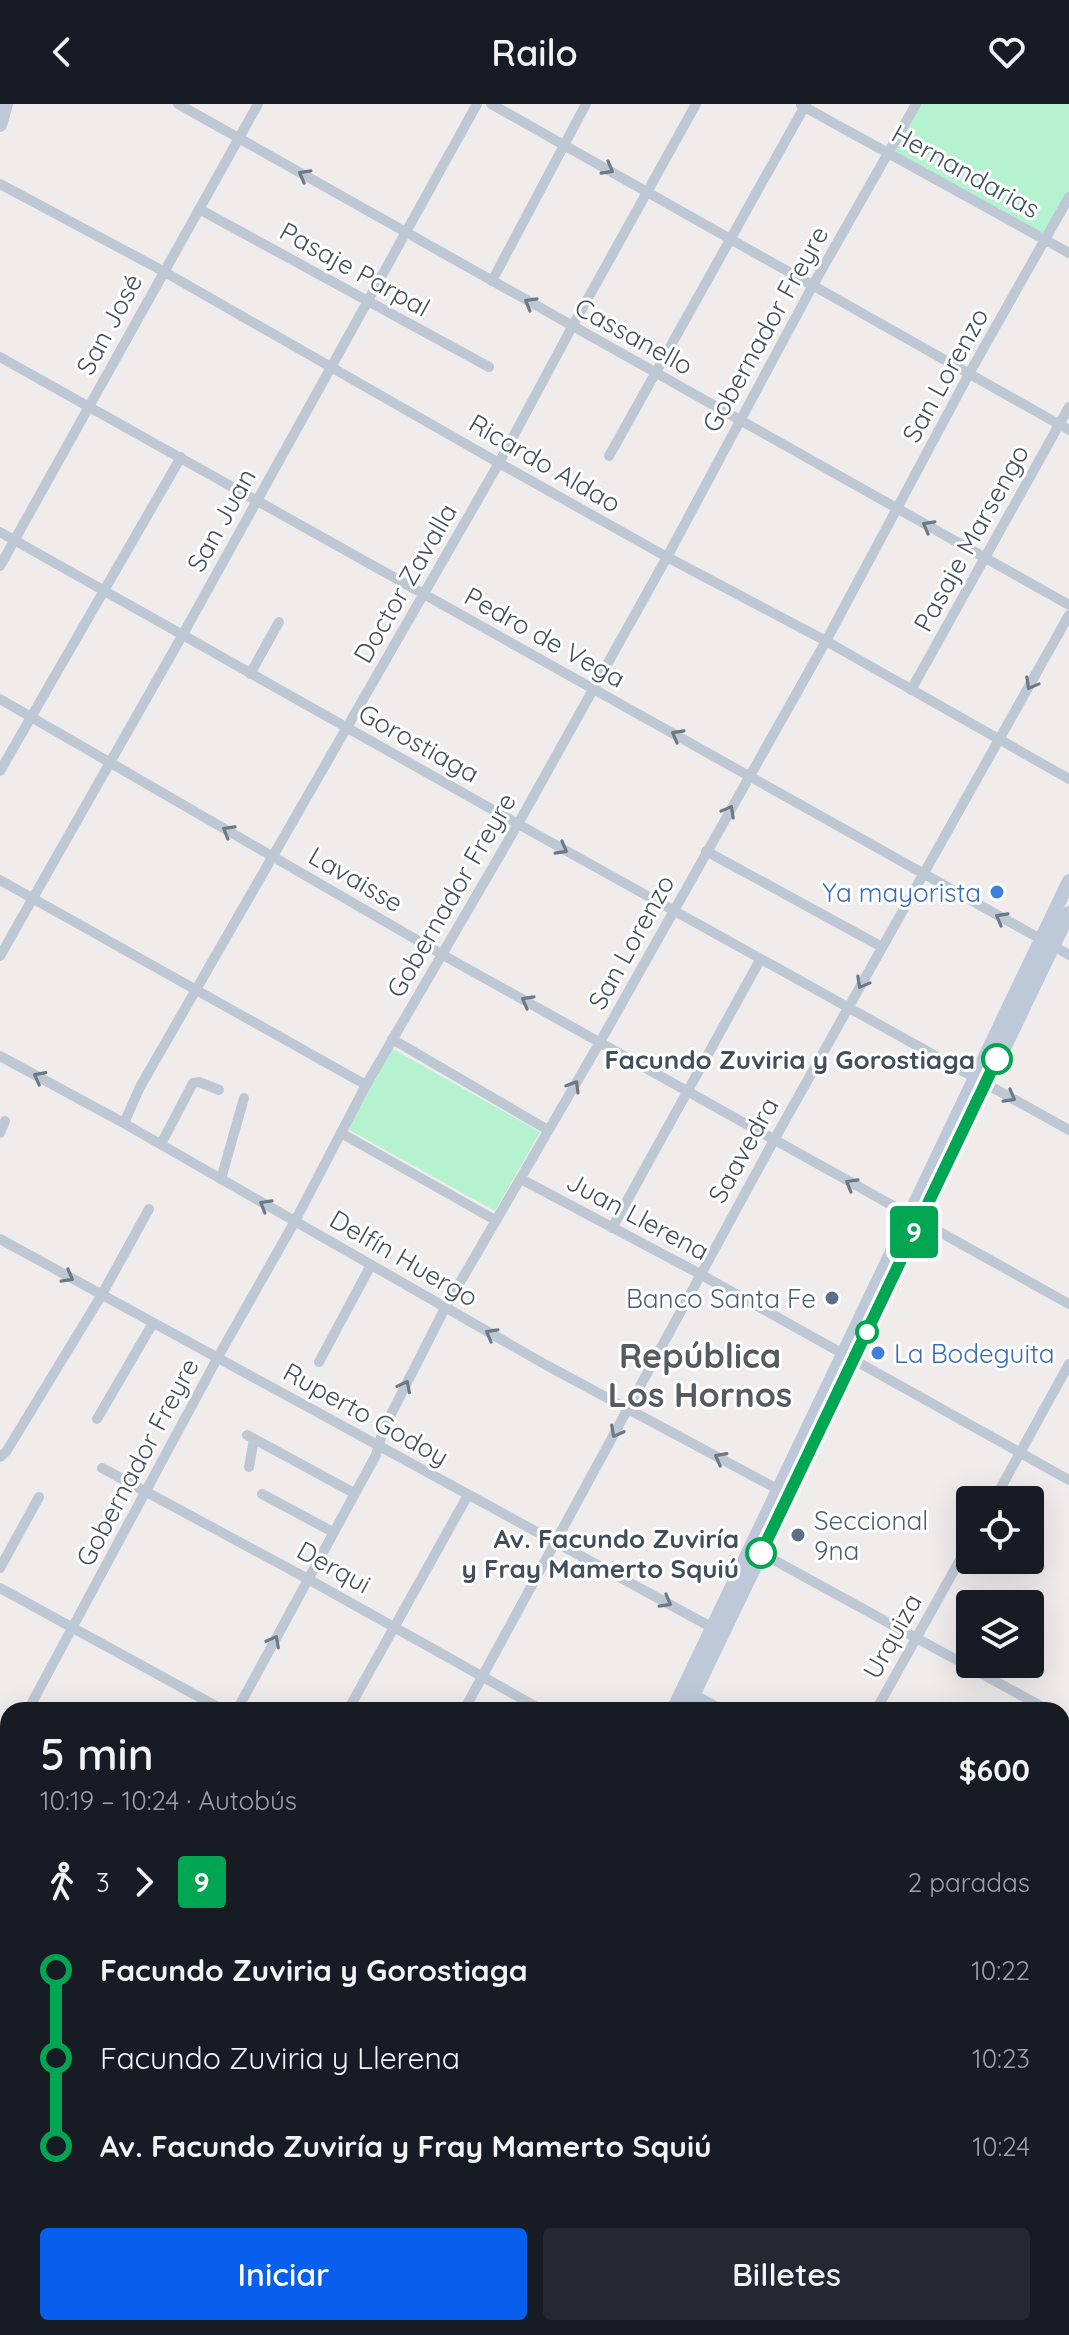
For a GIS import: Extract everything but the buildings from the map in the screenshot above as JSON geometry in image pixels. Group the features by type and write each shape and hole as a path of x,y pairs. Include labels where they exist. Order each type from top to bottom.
{"main road":[{"path":"0,125 6,104"},
{"path":"686,1699 711,1627 783,1492 849,1357 1046,943 1069,881"},
{"path":"1046,943 1069,913"},
{"path":"686,1699 761,1553 783,1492"}],"street":[{"name":"Cassanello","path":"178,104 1069,605"},
{"name":"San José","path":"0,566 258,104"},
{"name":"San Juan","path":"0,956 111,763 477,104"},
{"path":"491,104 1064,427"},
{"path":"492,281 586,104"},
{"name":"Doctor Zavalla","path":"124,1123 140,1087 499,463 696,104"},
{"name":"Gobernador Freyre","path":"32,1702 366,1085 594,689 813,285 916,104"},
{"path":"609,456 804,105"},
{"name":"Hernandarias","path":"804,105 1069,253"},
{"name":"Ricardo Aldao","path":"0,184 163,271 499,463 826,641 1069,779"},
{"name":"San Lorenzo","path":"241,1702 376,1455 383,1430 445,1308 600,1042 826,641 970,372 1069,197"},
{"name":"Pasaje Parpal","path":"199,209 489,367"},
{"name":"Pedro de Vega","path":"0,357 1069,955"},
{"name":"Pasaje Marsengo","path":"911,690 984,556 1064,427 1069,407"},
{"path":"0,771 181,457"},
{"name":"Gorostiaga","path":"0,532 760,960 1069,1130"},
{"name":"Saavedra","path":"468,1702 774,1140 1069,615"},
{"path":"250,674 279,622"},
{"name":"Lavaisse","path":"0,699 443,955 1069,1304"},
{"path":"706,851 882,947"},
{"path":"0,880 366,1085"},
{"path":"612,1228 760,960"},
{"path":"392,1039 548,1130"},
{"name":"Delfín Huergo","path":"0,1056 124,1123 445,1308 783,1492"},
{"path":"161,1144 193,1083 199,1082 219,1090"},
{"path":"221,1179 244,1098"},
{"path":"0,1133 5,1121"},
{"path":"341,1133 495,1220"},
{"name":"Juan Llerena","path":"521,1179 700,1274 1069,1480"},
{"path":"0,1457 6,1452 101,1296 149,1209"},
{"name":"Ruperto Godoy","path":"0,1239 711,1627"},
{"path":"319,1362 371,1265"},
{"path":"97,1419 153,1323"},
{"path":"1002,1486 1069,1364"},
{"path":"249,1467 251,1437 354,1493"},
{"name":"Derqui","path":"102,1468 527,1702"},
{"path":"262,1494 333,1532"},
{"path":"353,1702 468,1495"},
{"path":"0,1568 39,1497"},
{"path":"761,1553 1034,1702"},
{"name":"Urquiza","path":"880,1702 956,1567"},
{"path":"0,1588 208,1702"}],"green space":[{"path":"916,104 1069,104 1069,197 1045,239 888,153"},
{"path":"391,1048 540,1132 495,1211 346,1128"}],"bus line":[{"name":"9","path":"761,1553 997,1059"}],"place":[{"name":"Ya mayorista","path":"997,892"},
{"name":"Facundo Zuviria y Gorostiaga","path":"997,1059"},
{"name":"Banco Santa Fe","path":"832,1298"},
{"name":"La Bodeguita","path":"878,1353"},
{"name":"Seccional 9na","path":"798,1535"},
{"name":"Av. Facundo Zuviría y Fray Mamerto Squiú","path":"761,1553"}],"district":[{"name":"República Los Hornos","path":"700,1374"}]}
